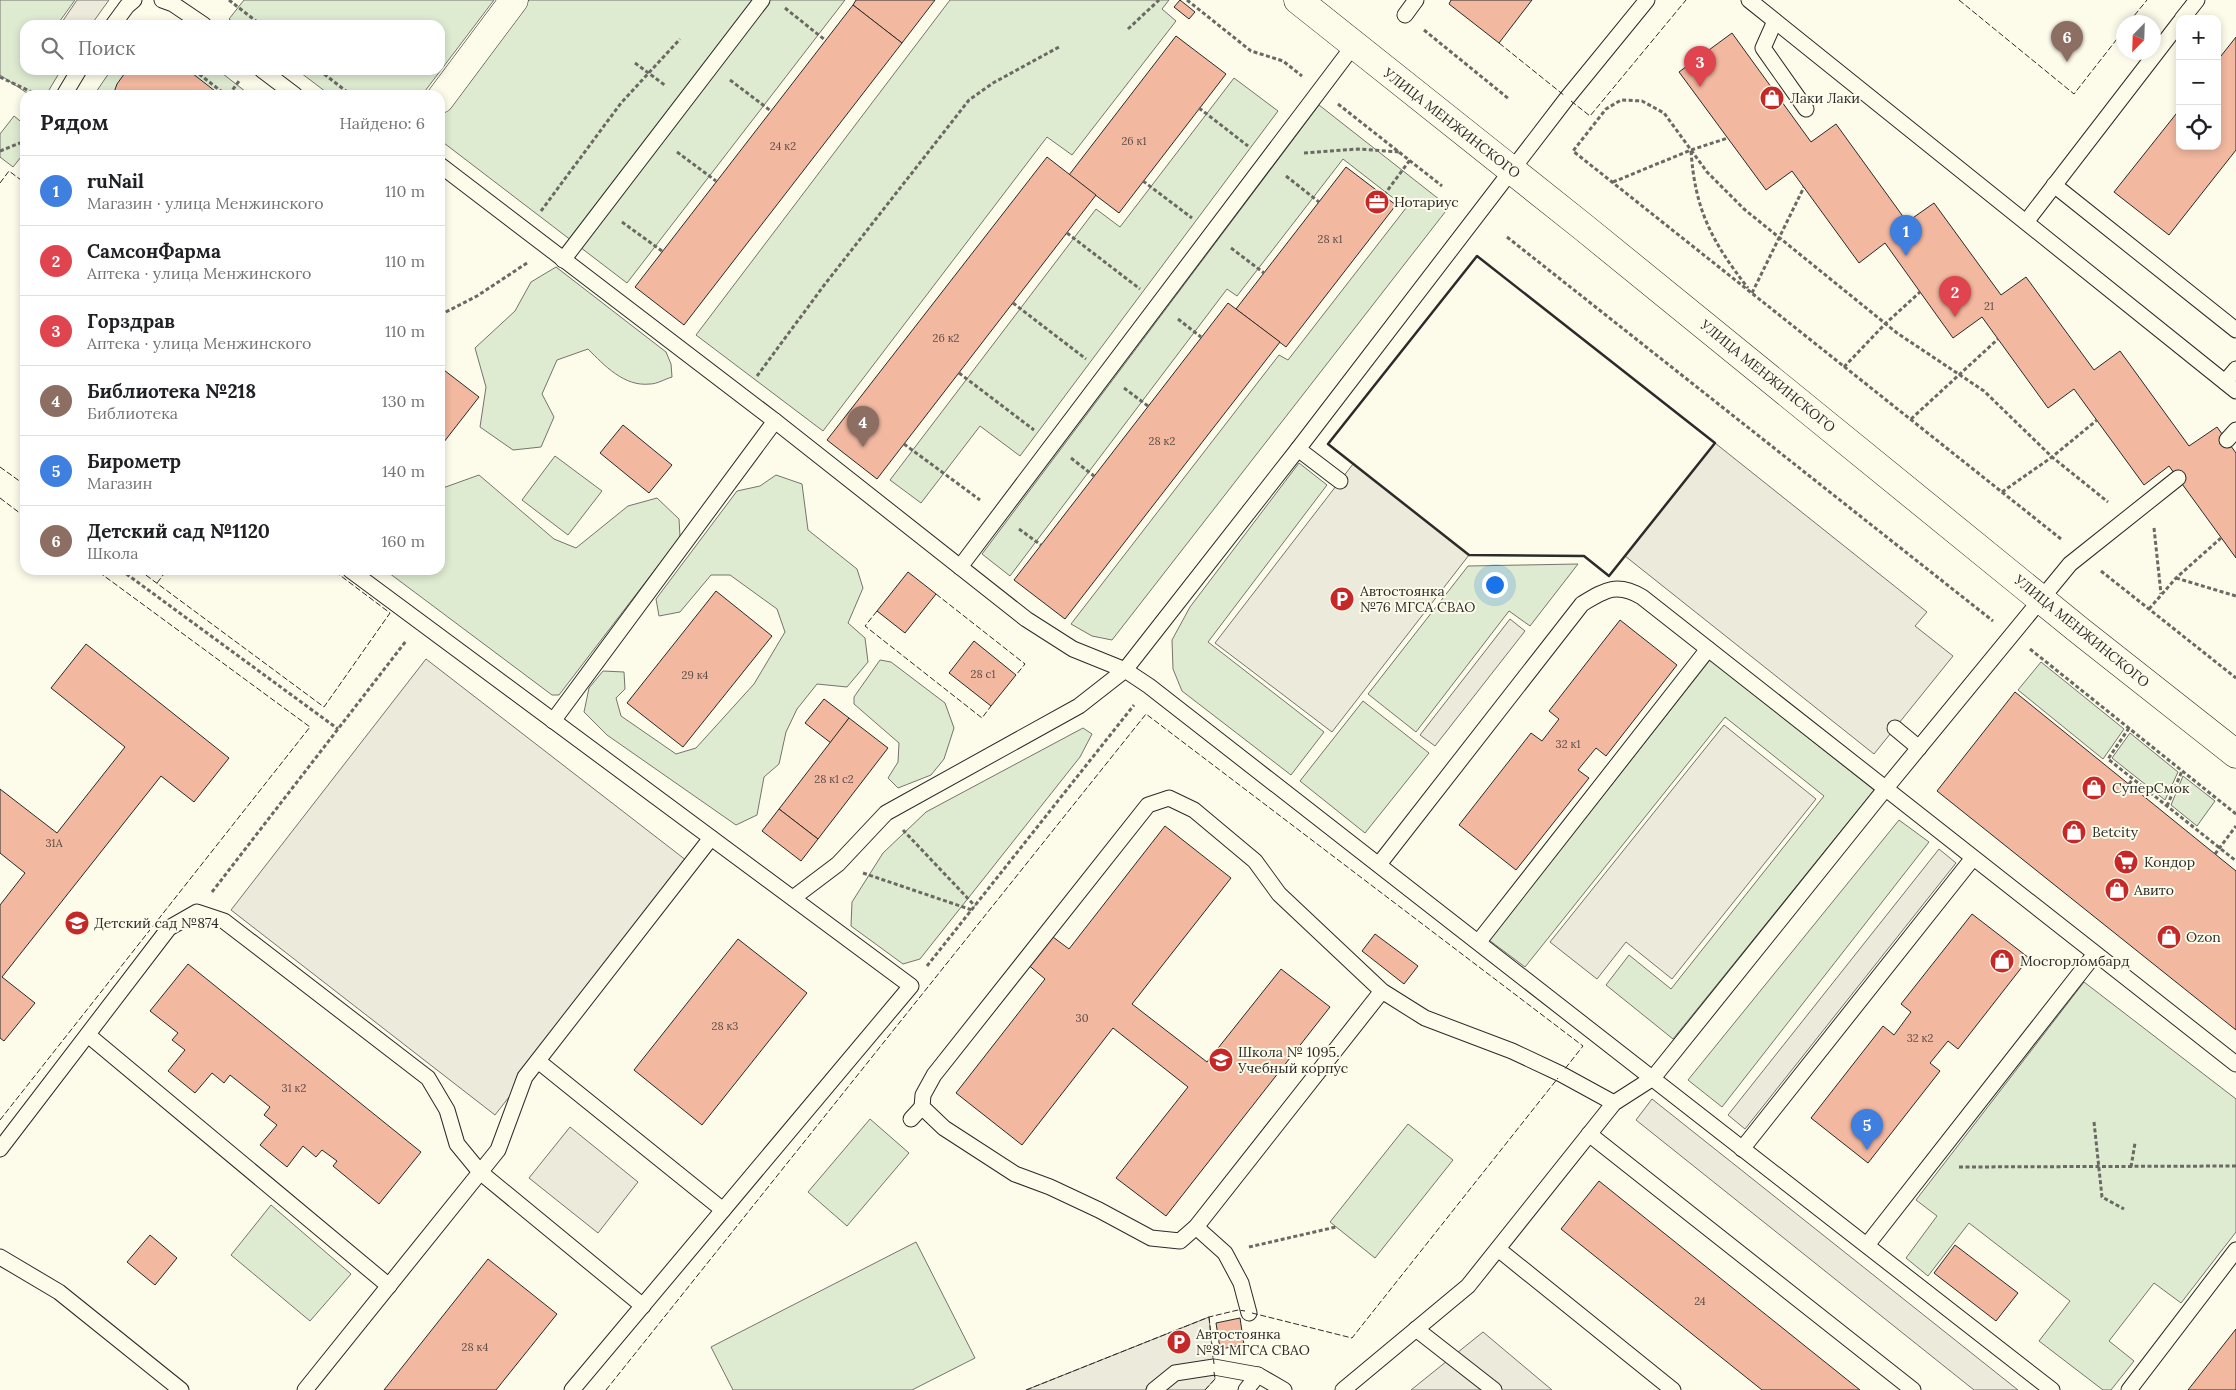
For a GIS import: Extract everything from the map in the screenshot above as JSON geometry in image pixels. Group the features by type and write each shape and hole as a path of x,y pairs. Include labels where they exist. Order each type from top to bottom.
{"main road":[{"path":"445,92 514,0"},
{"name":"УЛИЦА МЕНЖИНСКОГО","path":"1298,0 1512,170 2042,600 2236,754"}],"lane":[{"path":"117,20 134,0"},
{"path":"162,0 173,4 197,20"},
{"path":"563,260 762,0"},
{"path":"1404,15 1416,0"},
{"path":"793,898 838,864 886,813 1079,706 1125,670 1567,98 1647,0"},
{"path":"1749,0 2230,387 2236,369"},
{"path":"2185,15 2197,0"},
{"path":"1775,21 1763,48 1806,109"},
{"path":"2026,222 2176,27"},
{"path":"960,567 1354,45"},
{"path":"67,90 76,75"},
{"path":"269,75 288,90"},
{"path":"445,169 775,421 1026,619 1073,648 1125,670 1149,686 1480,940 1742,1149 2052,1390"},
{"path":"2054,185 2236,330"},
{"path":"553,721 775,421"},
{"path":"1298,448 1340,481"},
{"path":"1353,1387 1416,1329 1468,1286 1614,1103 1653,1078 1886,788 2070,564 2178,478"},
{"path":"357,575 911,986 572,1390"},
{"path":"1380,863 1582,604 1606,590 1631,590 2236,1064"},
{"path":"1480,940 1708,649"},
{"path":"1895,728 1919,748"},
{"path":"911,1119 922,1107 923,1095 934,1075 1148,805 1169,798 1194,810 1255,861 1280,894 1382,991 1425,1018 1512,1051 1562,1074 1614,1103"},
{"path":"305,1390 498,1150 525,1077 711,838"},
{"path":"1742,1149 1973,858"},
{"path":"0,1148 169,928 197,912 224,921 428,1078 447,1110 457,1144 480,1172 643,1306"},
{"path":"1867,1245 2095,954"},
{"path":"922,1107 944,1128 1015,1174 1050,1187 1152,1238 1180,1242 1196,1227 1382,991"},
{"path":"88,1035 389,1286"},
{"path":"538,1061 723,1210"},
{"path":"1589,1134 1913,1390"},
{"path":"1196,1227 1225,1252 1241,1284 1249,1313"},
{"path":"1498,1249 1673,1390"},
{"path":"2128,1390 2236,1250"},
{"path":"0,1257 59,1292 181,1390"},
{"path":"1416,1329 1494,1390"},
{"path":"1154,1390 1175,1373 1214,1367 1258,1375 1284,1390"},
{"path":"1246,1390 1258,1375"}],"path":[{"path":"229,0 255,20"},
{"path":"1128,29 1156,1"},
{"path":"782,6 825,40"},
{"path":"1404,15 1509,99"},
{"path":"526,231 621,103 680,39"},
{"path":"742,396 825,284 969,100 993,83 1059,47"},
{"path":"635,63 686,100"},
{"path":"712,66 771,111"},
{"path":"201,75 221,90"},
{"path":"325,75 345,90"},
{"path":"0,77 27,90"},
{"path":"232,90 239,81"},
{"path":"2128,518 2052,457 1984,391 1885,324 1744,209 1706,172 1664,113 1642,101 1621,100 1606,109 1573,151 2236,678"},
{"path":"1199,108 1319,202"},
{"path":"658,137 716,181"},
{"path":"1612,182 1691,150 1728,138"},
{"path":"0,151 20,143"},
{"path":"1266,161 1306,152 1358,149 1400,152"},
{"path":"1691,150 1697,197 1706,226 1733,269 1752,293"},
{"path":"1384,195 1410,160"},
{"path":"1143,181 1264,274"},
{"path":"1752,293 1804,187"},
{"path":"604,208 662,252"},
{"path":"1067,232 1159,304"},
{"path":"1507,237 2236,814"},
{"path":"445,312 477,296 548,249"},
{"path":"1844,367 1885,324 1920,292"},
{"path":"1013,303 1106,374"},
{"path":"1911,419 1998,339"},
{"path":"958,373 1094,476"},
{"path":"2002,492 2052,457 2097,420"},
{"path":"904,444 1041,545"},
{"path":"2153,498 2161,594"},
{"path":"2149,609 2176,578 2221,538"},
{"path":"127,575 338,730"},
{"path":"2176,578 2236,596"},
{"path":"197,912 420,622"},
{"path":"911,986 1149,686"},
{"path":"2129,728 2108,759 2236,862"},
{"path":"2167,806 2182,771"},
{"path":"2129,784 2133,779"},
{"path":"886,813 975,906"},
{"path":"2215,854 2236,826"},
{"path":"838,864 972,910"},
{"path":"2094,1122 2102,1197 2124,1209"},
{"path":"2131,1167 2135,1143"},
{"path":"1928,1168 2236,1166"},
{"path":"1225,1252 1336,1227"}],"green space":[{"path":"0,0 75,0 61,20 20,20 20,75 58,75 49,90 22,90 0,75"},
{"path":"244,0 494,0 445,65 445,20 229,19"},
{"path":"529,0 845,0 627,283 445,144 445,109"},
{"path":"950,0 1169,0 1162,9 1176,21 1072,155 1047,137 823,431 696,335"},
{"path":"108,75 224,75 244,90 97,90"},
{"path":"304,75 437,75 426,90 323,90"},
{"path":"1234,78 1278,111 1020,456 980,426 921,503 890,480 1096,209 1120,227"},
{"path":"1319,105 1449,207 1112,640 1092,636 1071,624 1279,355 1288,360 1406,208 1343,159 1237,296 1227,289 1010,576 982,554"},
{"path":"14,116 20,121 20,158 13,167 0,157 0,134"},
{"path":"556,267 666,352 671,364 672,377 653,384 632,382 615,374 588,349 557,360 542,394 554,417 541,447 513,450 480,427 486,387 475,348 515,311 531,282"},
{"path":"555,456 602,491 568,535 522,500"},
{"path":"1299,463 1327,485 1208,642 1324,732 1291,775 1182,691 1173,669 1172,640 1190,607"},
{"path":"479,475 554,539 576,548 628,506 657,498 679,519 680,537 559,695 552,695 392,575 445,575 445,487"},
{"path":"776,475 802,484 808,530 857,569 863,588 848,623 865,638 868,662 847,687 817,684 797,709 786,732 779,764 764,777 757,815 736,825 607,735 584,712 589,688 603,671 624,672 625,689 616,698 621,716 676,754 696,748 754,684 785,632 777,609 730,575 711,575 680,612 659,616 656,599 737,491 760,486"},
{"path":"1578,564 1530,626 1509,611 1416,732 1368,694 1468,566"},
{"path":"880,660 891,662 945,703 954,728 944,759 931,775 898,788 888,778 898,762 899,743 854,704 854,697"},
{"path":"1710,660 1874,790 1673,1039 1606,985 1629,955 1671,989 1824,796 1725,717 1525,967 1489,940"},
{"path":"2041,662 2124,729 2103,759 2018,690"},
{"path":"1363,701 1429,753 1365,833 1300,781"},
{"path":"1083,728 1092,734 1080,757 920,959 903,964 851,926 852,902 883,853 926,812"},
{"path":"2130,733 2178,772 2165,800 2112,758"},
{"path":"2183,776 2215,801 2197,826 2171,805"},
{"path":"1899,820 1929,842 1722,1107 1688,1080"},
{"path":"2084,982 2236,1099 2236,1232 2181,1303 2154,1283 2109,1341 2134,1361 2111,1390 2103,1390 2039,1341 2070,1301 1969,1223 1928,1276 1906,1258 1937,1216 1916,1200"},
{"path":"870,1119 909,1153 847,1226 808,1192"},
{"path":"1408,1124 1453,1160 1375,1258 1330,1222"},
{"path":"271,1205 351,1274 310,1321 231,1255"},
{"path":"916,1242 975,1358 912,1390 733,1390 711,1347"}],"shaded area":[{"path":"77,0 109,0 95,20 63,20"},
{"path":"1715,443 1927,612 1915,626 1953,656 1874,754 1625,556"},
{"name":"Автостоянка №76 МГСА СВАО","path":"1353,464 1469,555 1332,732 1215,643"},
{"path":"1510,619 1525,631 1435,746 1420,735"},
{"path":"426,659 691,864 495,1115 231,910"},
{"path":"1724,725 1816,799 1672,979 1626,942 1597,979 1550,942"},
{"path":"1939,849 1956,863 1745,1129 1728,1115"},
{"path":"1652,1099 2018,1390 1974,1390 1636,1120"},
{"path":"570,1127 638,1182 598,1233 529,1178"},
{"name":"Автостоянка №81 МГСА СВАО","path":"1209,1317 1215,1379 1205,1390 1026,1390"},
{"path":"1483,1332 1552,1390 1411,1390"}],"building":[{"path":"856,0 935,0 902,43 853,5"},
{"path":"1180,0 1195,12 1189,19 1174,7"},
{"path":"1451,0 1532,0 1499,43 1449,4"},
{"path":"853,5 902,43 684,325 635,287"},
{"path":"1732,33 1811,142 1836,124 1907,222 1934,203 2001,295 2026,277 2094,370 2120,351 2189,446 2217,427 2236,453 2236,558 2169,466 2144,485 2074,389 2048,408 1982,317 1953,338 1885,243 1859,263 1792,171 1766,190 1679,72"},
{"path":"1176,36 1226,74 1119,213 1069,175"},
{"path":"2236,37 2236,150 2169,235 2114,192 2176,114 2176,150 2221,150 2221,56"},
{"path":"123,75 194,75 214,90 115,90"},
{"path":"1047,157 1096,195 877,479 827,440"},
{"path":"1346,167 1396,205 1286,347 1236,309"},
{"path":"1228,303 1280,342 1065,619 1014,580"},
{"path":"445,371 479,397 445,441"},
{"path":"623,425 672,465 649,493 600,453"},
{"path":"908,572 936,594 905,633 877,611"},
{"path":"716,591 772,636 683,747 627,703"},
{"path":"1620,620 1677,665 1606,756 1596,748 1578,770 1589,778 1516,870 1459,825 1531,733 1542,741 1559,719 1549,711"},
{"path":"974,641 1016,675 991,706 949,673"},
{"path":"86,644 229,758 194,802 161,776 2,977 35,1003 4,1041 0,1038 0,905 25,873 0,853 0,789 57,833 125,747 51,688"},
{"name":"Кондор","path":"2015,692 2236,871 2236,1030 1937,791"},
{"path":"824,699 849,718 831,743 805,723"},
{"path":"849,718 888,748 818,839 779,809"},
{"path":"779,809 818,839 801,861 762,831"},
{"path":"1165,826 1231,878 1132,1004 1207,1062 1281,969 1330,1007 1166,1216 1116,1178 1188,1087 1113,1028 1022,1145 956,1093 1045,979 1026,963 1049,934 1069,949"},
{"path":"1972,914 2029,958 1958,1049 1948,1041 1930,1063 1940,1071 1868,1163 1811,1118 1883,1026 1894,1035 1911,1012 1901,1004"},
{"path":"1375,934 1418,966 1404,984 1362,951"},
{"path":"738,939 807,993 702,1125 634,1070"},
{"path":"188,964 421,1152 379,1204 333,1166 337,1161 322,1150 316,1157 303,1146 287,1167 260,1145 277,1125 264,1115 270,1107 230,1075 224,1083 212,1073 195,1093 168,1071 185,1050 172,1040 178,1033 150,1011"},
{"path":"1599,1181 1860,1390 1762,1390 1561,1229"},
{"path":"150,1235 177,1258 155,1285 127,1262"},
{"path":"1955,1245 2018,1293 1996,1321 1934,1273"},
{"path":"488,1259 557,1314 496,1390 384,1390"},
{"path":"1240,1318 1244,1345 1220,1349 1216,1323"},
{"path":"2236,1329 2236,1390 2188,1390"}],"fence":[{"path":"1571,101 1590,116 1686,0"},
{"path":"1959,0 2074,94 2116,40"},
{"path":"2135,15 2147,0"},
{"path":"1499,43 1565,96"},
{"path":"0,183 9,171 20,179"},
{"path":"0,467 20,481"},
{"path":"0,498 20,513"},
{"path":"0,1120 310,727 103,575"},
{"path":"146,575 324,707 390,613 340,575"},
{"path":"157,583 163,575"},
{"path":"936,594 1025,664 1016,675"},
{"path":"877,611 865,626 982,718 991,706"},
{"path":"606,1390 1146,714 1583,1046 1564,1070"},
{"path":"1252,1313 1352,1338 1558,1078"},
{"path":"1026,1390 1209,1317 1238,1310 1245,1311"},
{"path":"1209,1317 1214,1364"},
{"path":"1205,1390 1215,1379 1214,1372"}],"wall":[{"path":"1477,256 1715,443 1609,576 1584,556 1469,555 1328,444 1477,256"}],"place":[{"name":"Детский сад №1120","path":"2067,62"},
{"name":"Горздрав","path":"1700,87"},
{"name":"Лаки Лаки","path":"1772,98"},
{"name":"Нотариус","path":"1377,202"},
{"name":"ruNail","path":"1906,256"},
{"name":"СамсонФарма","path":"1955,317"},
{"name":"Библиотека №218","path":"863,447"},
{"name":"Автостоянка №76 МГСА СВАО","path":"1342,599"},
{"name":"СуперСмок","path":"2094,788"},
{"name":"Betcity","path":"2074,832"},
{"name":"Кондор","path":"2126,862"},
{"name":"Авито","path":"2117,890"},
{"name":"Детский сад №874","path":"77,923"},
{"name":"Ozon","path":"2169,937"},
{"name":"Мосгорломбард","path":"2002,961"},
{"name":"Школа № 1095. Учебный корпус","path":"1221,1060"},
{"name":"Бирометр","path":"1867,1150"},
{"name":"Автостоянка №81 МГСА СВАО","path":"1179,1342"}]}
